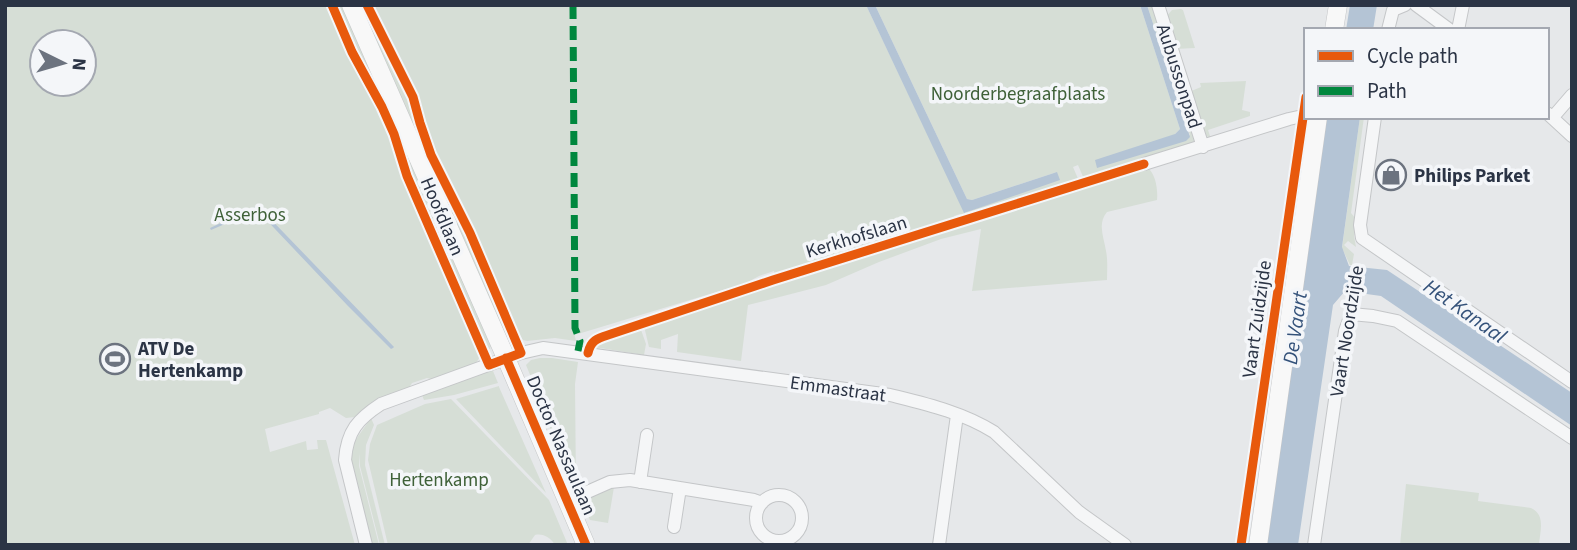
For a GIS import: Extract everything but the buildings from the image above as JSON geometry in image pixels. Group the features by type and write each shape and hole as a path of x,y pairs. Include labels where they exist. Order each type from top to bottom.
{"street":[{"name":"Hoofdlaan","path":"351,5 506,358"},
{"name":"Aubussonpad","path":"1158,5 1203,147"},
{"path":"1334,28 1338,5"},
{"path":"1388,28 1393,10 1405,5"},
{"path":"1416,5 1447,28"},
{"path":"1458,28 1463,5"},
{"path":"1572,95 1550,115 1572,136"},
{"path":"1144,164 1289,119 1304,117"},
{"name":"Vaart Zuidzijde","path":"1258,545 1318,119"},
{"name":"Vaart Noordzijde","path":"1375,119 1360,225 1362,238 1572,382"},
{"name":"Vaart Noordzijde","path":"1314,545 1346,331 1351,314 1397,321 1572,438"},
{"name":"Emmastraat","path":"506,358 543,348 578,351 890,396 939,408 979,423 994,432 1079,512 1125,545"},
{"name":"Doctor Nassaulaan","path":"506,358 586,545"},
{"path":"366,545 345,460 346,446 353,428 381,404 506,358"},
{"path":"939,545 957,415"},
{"path":"640,482 648,435"},
{"path":"567,501 610,482 630,480 762,503"},
{"path":"674,527 680,488"}],"green space":[{"name":"Asserbos","path":"5,5 866,5 965,213 1057,172 972,200 967,199 875,5 1140,5 1180,129 1175,134 1190,135 1147,5 1153,5 1197,143 1084,179 1078,165 1073,167 1079,181 966,217 960,214 954,216 955,220 775,276 774,271 746,283 578,334 578,331 574,332 576,341 555,338 527,341 518,338 515,333 491,345 490,349 482,343 477,345 481,355 476,363 412,383 409,388 355,417 346,418 330,408 319,414 265,429 270,452 306,441 307,450 318,449 317,440 326,440 355,545 5,545"},
{"path":"1181,9 1195,48 1175,49 1165,18 1172,10"},
{"path":"1246,81 1242,110 1250,112 1250,116 1208,130 1211,139 1202,133 1189,92 1201,87 1200,83"},
{"path":"1360,119 1364,119 1351,213 1356,219 1356,247 1348,241 1344,245 1354,254 1352,265 1342,248"},
{"path":"1147,167 1156,182 1157,200 1107,212 1102,221 1107,280 972,291 981,229 941,239 826,285 748,305 741,361 677,352 678,334 661,340 661,349 649,347 644,326"},
{"path":"640,327 646,344 644,355 594,347 595,342"},
{"path":"540,358 578,362 575,384 576,487 537,398 538,394 526,365 531,360"},
{"path":"493,371 498,383 424,400 422,395"},
{"path":"499,387 546,493 456,399"},
{"name":"Hertenkamp","path":"451,399 549,500 568,545 555,545 546,537 535,535 528,545 388,545 368,460 377,425 425,404"},
{"path":"371,418 374,425 366,445 365,465 385,545 380,545 359,453 359,466 379,545 371,545 351,457 354,442"},
{"path":"1406,484 1479,493 1478,501 1531,508 1540,519 1539,545 1400,545"},
{"path":"614,487 608,523 590,520 582,501"}],"water":[{"path":"866,5 875,5 967,199 972,200 1057,172 1060,180 964,213"},
{"path":"1140,5 1147,5 1190,137 1186,141 1097,168 1095,160 1175,134 1180,129"},
{"path":"1350,5 1377,5 1373,28 1346,28"},
{"path":"1325,119 1360,119 1342,247 1349,266 1387,270 1572,393 1572,426 1381,296 1345,291 1333,305 1298,545 1265,545"},
{"path":"258,206 393,348 348,306 257,210 211,230 210,228"}],"marked path":[{"path":"573,5 575,328 580,341 578,351"}],"cycle path":[{"path":"332,5 352,52 394,134 407,176 489,365 521,353 470,233 431,155 413,97 367,5"},
{"path":"1241,545 1304,111"},
{"name":"Kerkhofslaan","path":"588,353 593,342 603,337 773,280 1144,164"},
{"path":"506,358 586,545"}],"place":[{"name":"Philips Parket","path":"1391,175"},
{"name":"ATV De Hertenkamp","path":"115,359"}],"park label":[{"name":"Noorderbegraafplaats","path":"1018,93"}],"water label":[{"name":"Het Kanaal","path":"1465,311"},
{"name":"De Vaart","path":"1295,328"}]}
